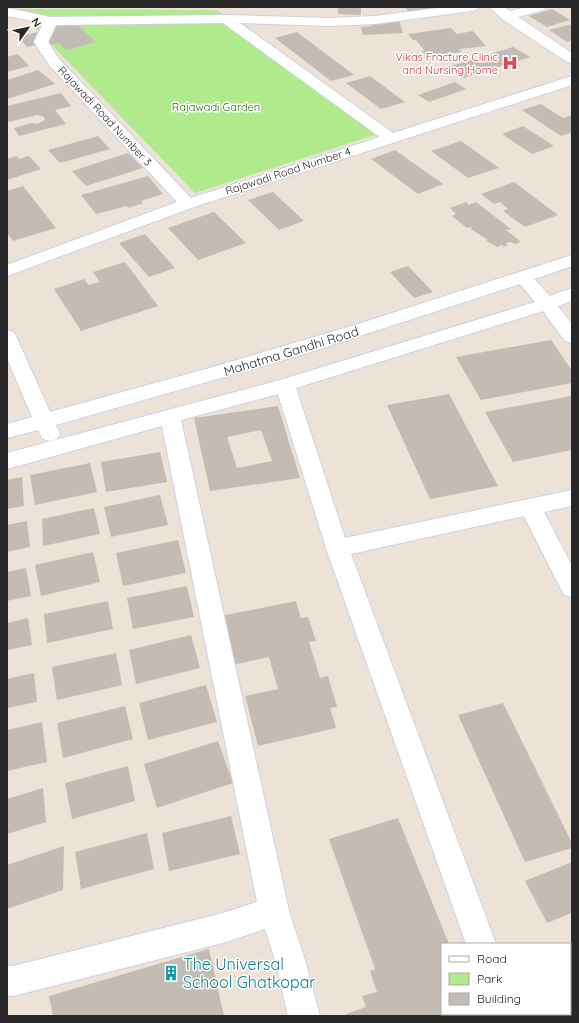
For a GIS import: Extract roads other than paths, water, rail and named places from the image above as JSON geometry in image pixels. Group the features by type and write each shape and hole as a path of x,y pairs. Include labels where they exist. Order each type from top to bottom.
{"street":[{"path":"7,12 51,21 226,19 328,22 375,20 472,7"},
{"path":"495,7 572,59"},
{"path":"507,16 540,7"},
{"path":"226,19 391,138"},
{"name":"Rajawadi Road Number 3","path":"51,21 41,42 54,62 188,204"},
{"path":"557,49 572,44"},
{"name":"Rajawadi Road Number 4","path":"7,271 188,204 572,80"},
{"name":"Mahatma Gandhi Road","path":"7,431 276,356 572,260"},
{"path":"523,277 547,304 572,337"},
{"path":"7,461 285,386 547,304 572,294"},
{"path":"7,336 45,421 55,448"},
{"path":"285,386 337,548 481,943"},
{"path":"170,417 274,911 290,960 304,1016"},
{"path":"337,548 572,498"},
{"path":"530,507 572,588"},
{"path":"7,981 13,981 223,928 274,911"}],"place":[{"name":"Vikas Fracture Clinic and Nursing Home","path":"510,63"},
{"name":"The Universal School Ghatkopar","path":"171,973"}],"park label":[{"name":"Rajawadi Garden","path":"216,107"}]}
